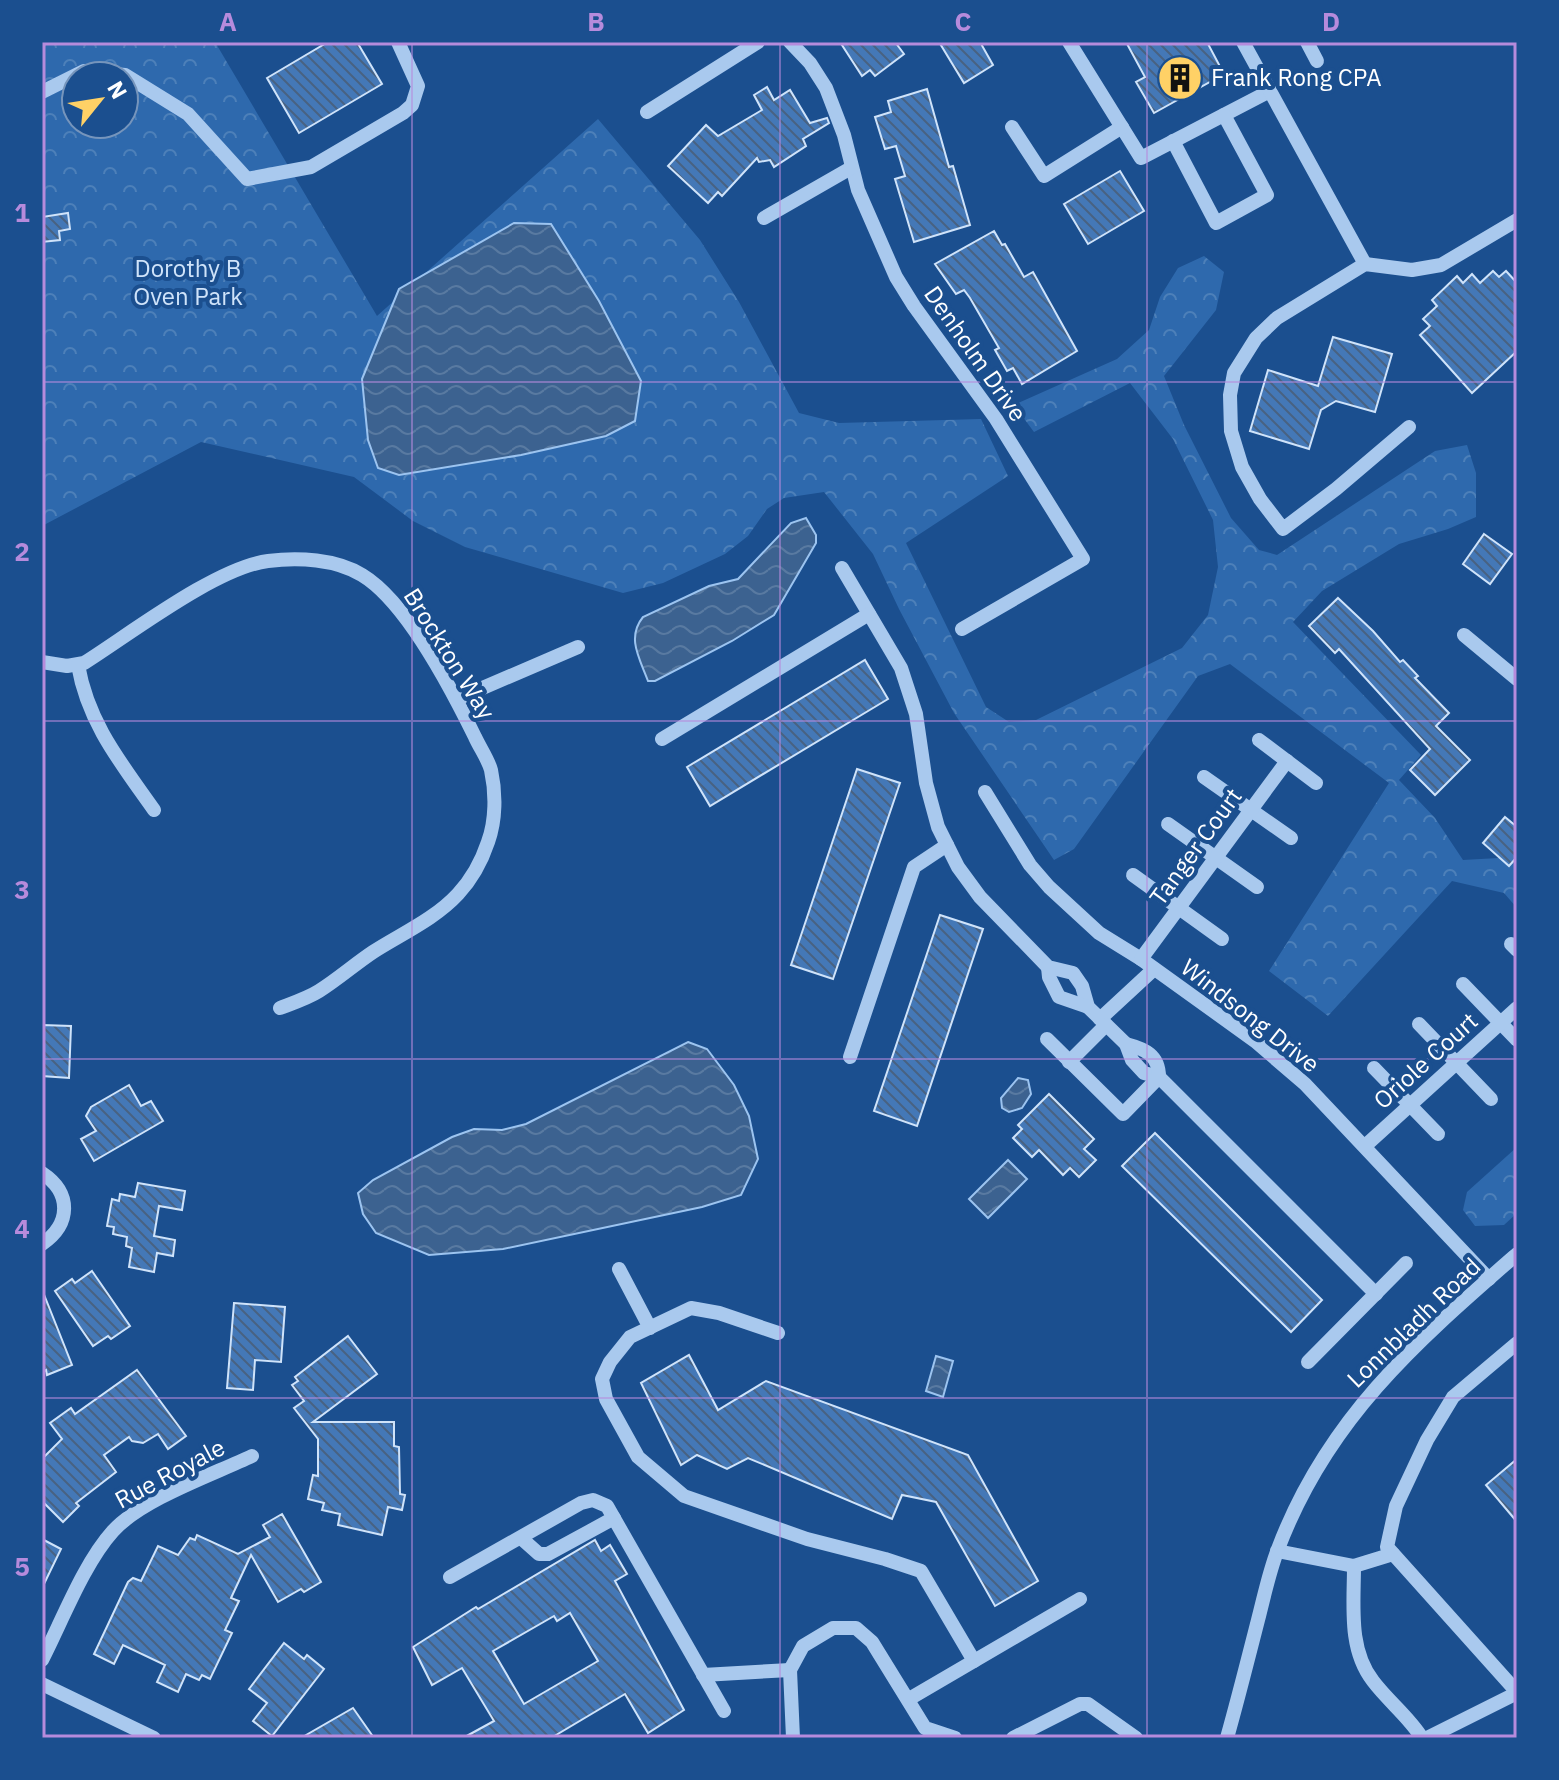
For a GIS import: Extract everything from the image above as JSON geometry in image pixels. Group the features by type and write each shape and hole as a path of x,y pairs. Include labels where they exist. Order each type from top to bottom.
{"street":[{"path":"42,92 84,71 125,75 188,114 247,179 311,167 412,105 418,86 398,42"},
{"path":"647,112 758,42"},
{"name":"Denholm Drive","path":"790,42 810,63 826,88 844,135 858,190 902,286 996,419 1083,559 962,629"},
{"path":"1069,42 1141,158 1270,91"},
{"path":"1243,42 1365,264"},
{"path":"1307,42 1317,61"},
{"path":"1173,141 1216,223 1267,195 1224,115"},
{"path":"1012,127 1044,176 1122,127"},
{"path":"764,218 851,168"},
{"path":"1409,427 1283,529 1260,499 1242,467 1231,431 1230,395 1234,373 1256,338 1277,318 1365,264 1412,270 1441,265 1511,224 1517,240"},
{"name":"Brockton Way","path":"78,665 232,571 264,561 318,561 363,575 385,592 457,699 490,768 495,792 488,843 472,876 437,913 371,954 317,993 280,1008"},
{"path":"842,568 901,668 916,714 926,783 938,827 958,867 980,897 1048,967 1073,973 1082,986 1088,1007"},
{"path":"662,739 869,614"},
{"path":"1464,635 1517,679"},
{"path":"457,699 578,647"},
{"path":"42,662 78,665 91,715 154,810"},
{"path":"1259,740 1316,783"},
{"name":"Tanger Court","path":"1141,959 1287,761"},
{"path":"1204,777 1291,838"},
{"name":"Windsong Drive","path":"985,792 1030,865 1049,887 1099,933 1141,959 1255,1041 1305,1084 1489,1279"},
{"path":"1168,824 1257,887"},
{"path":"850,1057 914,867 947,845"},
{"path":"1133,875 1222,939"},
{"path":"1048,967 1049,977 1059,997 1088,1007 1126,1044 1132,1060 1144,1073 1159,1077 1376,1294"},
{"path":"1069,1062 1154,969"},
{"path":"1463,984 1517,1040"},
{"name":"Oriole Court","path":"1365,1146 1517,1008"},
{"path":"1419,1024 1491,1099"},
{"path":"1047,1039 1123,1114 1159,1077"},
{"path":"1374,1068 1438,1134"},
{"path":"42,1173 52,1180 65,1207 63,1220 55,1235 42,1244"},
{"name":"Lonnbladh Road","path":"1227,1738 1277,1551 1310,1482 1349,1418 1402,1359 1517,1254"},
{"path":"1308,1362 1406,1263"},
{"path":"619,1269 650,1328"},
{"path":"778,1333 719,1313 691,1308 630,1337 610,1362 602,1379 606,1399 638,1457 684,1496 807,1539 921,1571 974,1661"},
{"path":"1354,1566 1354,1632 1360,1660 1372,1681 1424,1738 1517,1692 1387,1547 1396,1506 1427,1440 1453,1397 1517,1343"},
{"name":"Rue Royale","path":"42,1660 94,1557 112,1532 142,1509 252,1456"},
{"path":"450,1577 581,1503 593,1500 607,1506 724,1711"},
{"path":"521,1538 539,1554 548,1554 614,1518"},
{"path":"1277,1551 1354,1566 1393,1554"},
{"path":"909,1699 1080,1599"},
{"path":"793,1738 790,1670 803,1646 833,1628 856,1628 872,1642 925,1728 955,1738"},
{"path":"703,1675 790,1670"},
{"path":"42,1684 154,1738"},
{"path":"1013,1738 1080,1704 1088,1704 1101,1711 1136,1738"}],"green space":[{"name":"Dorothy B Oven Park","path":"42,42 215,42 377,316 598,119 700,240 739,302 799,413 839,423 981,419 1008,476 906,543 986,707 1009,722 1036,720 1182,648 1208,615 1218,567 1213,520 1173,439 1130,383 1034,432 1014,405 1117,359 1149,330 1160,297 1178,268 1204,256 1224,272 1216,310 1164,376 1184,425 1231,518 1259,550 1277,555 1435,451 1467,445 1476,473 1476,517 1399,544 1322,591 1293,622 1421,755 1399,780 1435,818 1463,860 1517,857 1517,908 1504,893 1452,881 1328,1016 1269,971 1389,783 1230,664 1198,676 1074,849 1054,860 954,713 873,554 824,492 784,498 767,509 748,536 725,554 663,583 623,593 465,547 413,521 354,477 201,442 42,526"},
{"path":"1517,1147 1517,1213 1504,1225 1475,1226 1463,1210 1467,1192"}],"water":[{"path":"514,223 551,224 599,301 641,381 635,421 606,436 521,455 399,475 378,468 368,440 362,379 399,289"},
{"path":"806,518 816,535 816,543 774,615 732,641 655,681 648,681 635,641 635,633 643,617 709,586 738,579 791,523"},
{"path":"688,1042 707,1049 734,1085 749,1116 758,1159 741,1195 702,1207 503,1249 429,1255 376,1233 363,1214 358,1193 373,1180 452,1137 474,1129 502,1130 526,1124"},
{"path":"1018,1078 1028,1080 1031,1094 1022,1108 1009,1112 1002,1108 1001,1098"},
{"path":"1008,1160 1027,1179 988,1218 969,1199"},
{"path":"936,1356 953,1361 943,1397 926,1391"}],"building":[{"path":"328,42 357,42 382,84 299,133 267,78"},
{"path":"840,42 895,42 904,54 875,76 870,70 862,76"},
{"path":"939,42 980,42 993,65 964,83"},
{"name":"Frank Rong CPA","path":"1126,42 1207,42 1224,74 1154,113 1136,82 1145,77"},
{"path":"767,87 774,100 790,90 810,123 827,118 829,123 803,139 806,146 774,167 770,160 759,162 757,158 722,196 718,192 708,203 668,166 706,125 718,136 762,110 754,95"},
{"path":"927,89 949,167 953,166 970,225 914,242 895,179 905,176 896,146 885,149 875,117 891,112 888,101"},
{"path":"1120,171 1144,211 1088,244 1064,204"},
{"path":"68,213 70,229 59,231 60,240 42,242 42,217"},
{"path":"994,231 1024,277 1033,272 1077,351 1022,384 1013,368 1007,371 995,350 999,348 970,298 964,290 956,294 935,264"},
{"path":"1493,271 1499,277 1506,271 1517,283 1517,351 1472,393 1420,335 1430,326 1423,319 1437,306 1432,300 1457,276 1463,283 1472,274 1480,283"},
{"path":"1333,337 1392,354 1375,412 1336,401 1321,410 1309,449 1250,431 1268,370 1318,386"},
{"path":"1484,534 1512,554 1490,584 1463,564"},
{"path":"1338,598 1400,662 1403,660 1418,676 1415,678 1449,713 1436,726 1470,760 1435,795 1410,770 1430,749 1339,649 1335,653 1309,626"},
{"path":"865,660 888,699 710,806 687,767"},
{"path":"857,769 900,783 833,979 791,965"},
{"path":"1505,817 1517,827 1517,857 1509,866 1483,843"},
{"path":"940,915 983,929 917,1126 874,1111"},
{"path":"42,1025 71,1026 69,1078 42,1076"},
{"path":"129,1085 141,1106 151,1101 163,1121 94,1161 81,1139 96,1131 86,1116 91,1107"},
{"path":"1049,1094 1094,1139 1084,1149 1096,1160 1079,1177 1070,1168 1063,1175 1039,1150 1032,1157 1013,1138 1022,1129 1018,1125"},
{"path":"1155,1133 1322,1300 1291,1332 1122,1166"},
{"path":"138,1183 185,1191 182,1210 159,1206 154,1236 175,1240 173,1256 157,1253 154,1272 129,1267 132,1248 126,1246 127,1237 113,1234 114,1227 107,1226 112,1199 119,1201 120,1194 135,1197"},
{"path":"92,1271 130,1326 111,1339 108,1336 93,1346 55,1291 72,1279 75,1283"},
{"path":"43,1292 72,1365 47,1375 46,1370 42,1372"},
{"path":"234,1303 285,1307 281,1362 255,1360 253,1390 227,1388"},
{"path":"348,1336 377,1374 313,1422 394,1422 394,1446 399,1447 400,1494 405,1495 402,1510 388,1507 382,1535 338,1525 340,1514 322,1510 324,1503 308,1499 313,1475 318,1476 318,1439 294,1408 304,1401 292,1385 298,1381 295,1377"},
{"path":"689,1355 718,1410 766,1381 968,1455 1038,1581 995,1606 936,1502 902,1495 892,1519 748,1458 727,1469 697,1455 681,1465 641,1383"},
{"path":"137,1370 186,1436 168,1449 158,1434 143,1443 132,1441 129,1437 104,1455 116,1472 76,1503 79,1506 63,1522 42,1501 42,1459 62,1439 50,1423 71,1408 75,1414"},
{"path":"1517,1459 1517,1522 1486,1485"},
{"path":"282,1514 321,1582 278,1602 251,1555 231,1598 239,1601 225,1630 232,1633 210,1679 202,1675 199,1680 186,1674 178,1692 157,1682 165,1665 123,1645 114,1664 94,1654 128,1582 133,1578 141,1581 158,1546 178,1555 190,1538 195,1540 197,1535 238,1554 270,1537 263,1525"},
{"path":"42,1539 61,1549 42,1588"},
{"path":"595,1540 601,1551 610,1545 627,1574 615,1581 684,1710 648,1733 625,1694 551,1738 463,1738 494,1721 462,1668 432,1685 413,1647 476,1607 478,1609","holes":["570,1613 598,1661 524,1704 493,1651 554,1616 557,1621"]},
{"path":"284,1643 304,1659 307,1655 324,1669 272,1736 253,1721 267,1703 249,1689"},
{"path":"353,1708 374,1738 301,1738"}],"place":[{"name":"Frank Rong CPA","path":"1180,78"}]}
